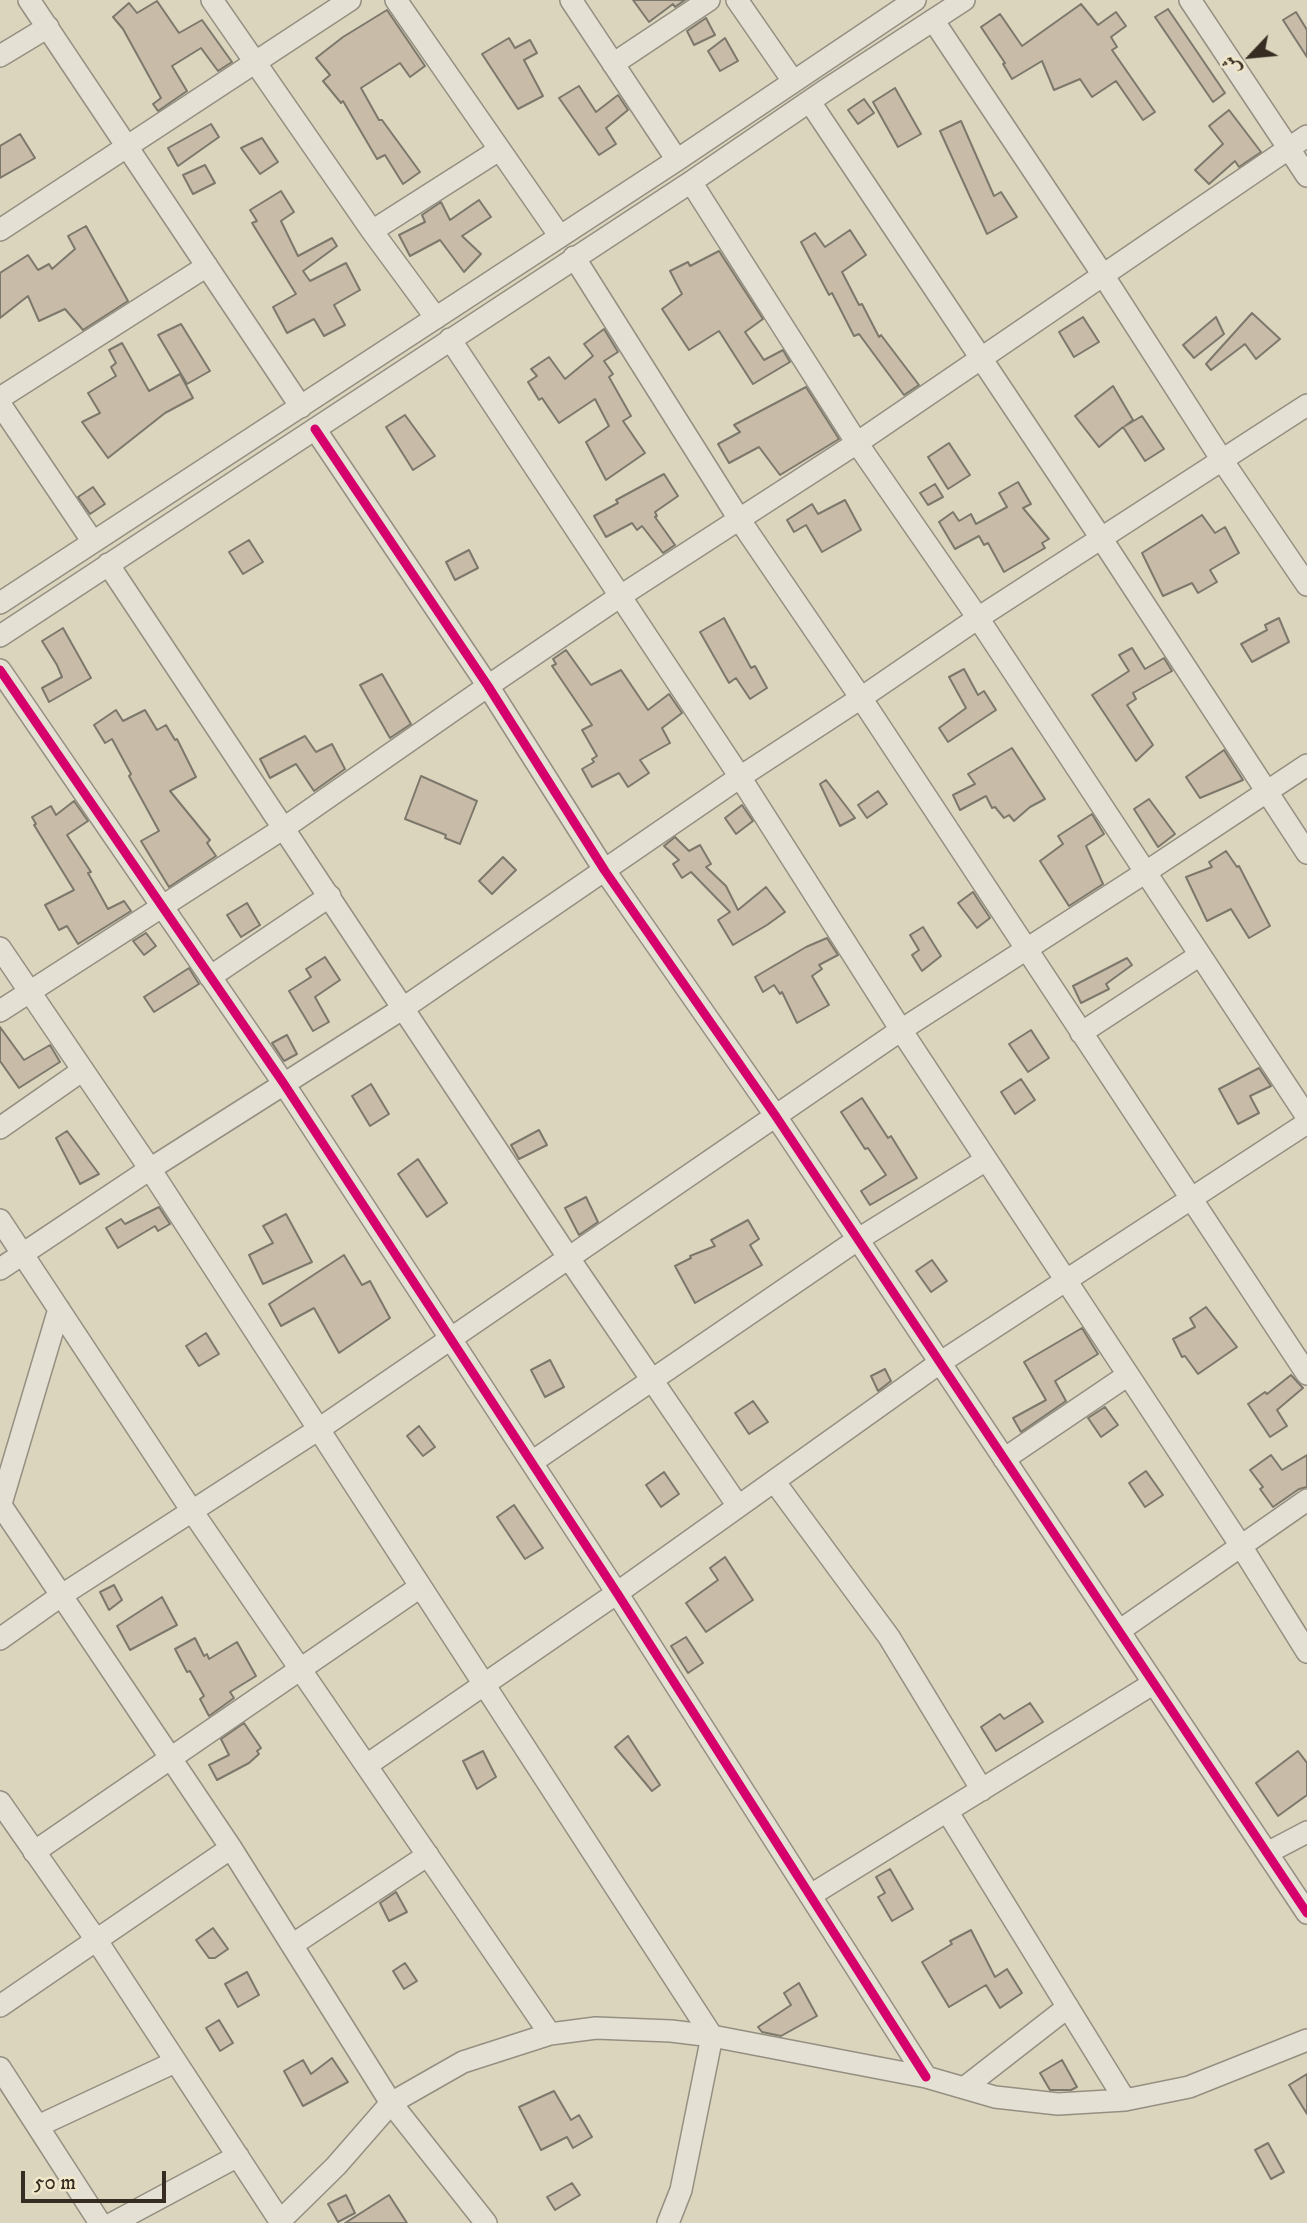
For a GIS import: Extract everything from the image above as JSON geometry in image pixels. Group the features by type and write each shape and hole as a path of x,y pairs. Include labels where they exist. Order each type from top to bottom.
{"street":[{"path":"29,0 301,407"},
{"path":"212,0 372,231 436,318"},
{"path":"0,230 350,0"},
{"path":"396,0 559,235"},
{"path":"571,0 677,160"},
{"path":"613,64 709,0"},
{"path":"737,0 793,80"},
{"path":"0,603 677,160 915,0"},
{"path":"0,636 964,0"},
{"path":"1190,0 1307,176"},
{"path":"933,20 1307,585"},
{"path":"0,57 48,27"},
{"path":"810,102 982,358 1307,853"},
{"path":"0,1011 284,828 619,597 857,443 1307,136"},
{"path":"372,231 499,150"},
{"path":"691,182 857,443 978,618 1307,1117"},
{"path":"574,257 739,519 1307,1374"},
{"path":"0,398 206,266"},
{"path":"450,339 740,777 901,1030 1241,1546 1307,1652"},
{"path":"0,404 93,542"},
{"path":"0,1269 150,1169 402,1009 740,777 978,618 1307,405"},
{"path":"315,429 488,686 605,871 775,1115 1307,1913"},
{"path":"108,564 330,896 402,1009 738,1506"},
{"path":"0,670 284,1084 617,1593 926,2077"},
{"path":"0,1639 62,1595 319,1429 901,1030 1307,765"},
{"path":"211,977 330,896"},
{"path":"0,948 150,1169 712,2036 681,2190 668,2223"},
{"path":"1081,1033 1200,955"},
{"path":"0,1128 83,1070"},
{"path":"367,1765 617,1593 939,1364 1307,1123"},
{"path":"532,1462 856,1240 986,1160"},
{"path":"0,1220 192,1511 550,2034"},
{"path":"59,1309 0,1506 231,1848 391,2103 486,2223"},
{"path":"1004,1459 1128,1375"},
{"path":"774,1481 889,1637 982,1790"},
{"path":"1119,1631 1307,1500"},
{"path":"34,1853 420,1587"},
{"path":"811,1895 1154,1683"},
{"path":"0,1802 97,1941 280,2222 336,2166 391,2103 463,2063 550,2034 596,2028 671,2031 712,2036 926,2077 995,2097 1058,2104 1125,2099 1188,2087 1307,2040"},
{"path":"947,1811 1125,2099"},
{"path":"1267,1853 1307,1832"},
{"path":"0,2006 231,1848"},
{"path":"292,1945 428,1856"},
{"path":"964,2088 1068,2007"},
{"path":"38,2126 175,2062"},
{"path":"0,2068 100,2223"},
{"path":"113,2223 238,2157"}],"building":[{"path":"633,0 685,0 675,7 673,4 649,22"},
{"path":"157,1 179,33 202,20 232,62 218,71 201,48 172,66 187,91 158,111 153,104 161,98 123,29 113,17 129,3 137,13"},
{"path":"1081,4 1098,25 1116,12 1126,26 1111,37 1117,47 1112,50 1155,112 1143,120 1116,81 1092,97 1080,79 1054,90 1042,61 1012,79 1003,64 1005,63 981,27 1000,14 1022,46"},
{"path":"1168,9 1225,93 1213,102 1155,17"},
{"path":"387,10 425,66 410,77 400,63 361,88 379,120 382,120 420,172 403,184 385,155 377,159 343,101 341,103 323,81 330,75 316,58 343,37"},
{"path":"1296,12 1307,30 1307,57 1283,20"},
{"path":"706,18 715,35 694,45 687,31"},
{"path":"509,38 515,48 530,40 537,53 524,60 543,96 518,109 482,54"},
{"path":"725,38 738,61 720,71 708,51"},
{"path":"579,86 596,112 618,95 628,110 606,128 616,144 599,155 559,98"},
{"path":"895,88 921,134 898,147 873,102"},
{"path":"864,99 874,113 858,124 848,110"},
{"path":"1229,110 1261,152 1239,167 1235,161 1209,184 1195,170 1223,144 1209,126"},
{"path":"961,121 994,196 1001,192 1017,217 987,234 940,131"},
{"path":"211,124 219,137 178,166 168,148"},
{"path":"20,134 35,158 0,178 0,146"},
{"path":"262,138 278,162 260,174 241,148"},
{"path":"205,165 215,183 193,194 183,175"},
{"path":"281,191 294,212 281,221 298,256 332,238 337,246 303,271 310,281 346,263 360,290 334,305 345,325 324,336 314,319 287,333 273,307 296,294 252,223 257,221 250,210"},
{"path":"479,200 491,217 462,236 481,254 464,272 440,240 410,256 399,235 425,222 422,215 441,202 450,220"},
{"path":"86,226 128,301 83,330 65,309 39,321 28,296 0,318 0,273 28,255 38,270 49,264 52,269 75,249 68,236"},
{"path":"850,230 866,255 842,272 879,337 881,335 919,385 904,395 859,334 854,336 801,242 815,233 825,247"},
{"path":"719,251 763,319 745,332 764,360 783,350 790,362 753,384 719,331 689,350 662,309 682,294 670,271 688,262 690,266"},
{"path":"1252,313 1280,339 1256,359 1245,344 1211,370 1206,364"},
{"path":"1083,317 1099,342 1074,357 1059,332"},
{"path":"1216,317 1224,334 1194,358 1183,345"},
{"path":"181,324 210,371 187,384 158,335"},
{"path":"604,329 618,352 604,361 613,374 609,377 631,416 623,421 645,453 606,480 586,442 609,426 595,399 559,423 528,382 537,376 531,369 549,357 565,379 593,356 584,344"},
{"path":"122,343 149,391 180,374 193,398 165,413 108,458 82,422 100,413 88,393 116,376 111,367 116,363 109,350"},
{"path":"1113,386 1133,420 1125,426 1142,416 1164,449 1145,461 1123,427 1099,447 1075,416"},
{"path":"806,387 839,439 780,475 759,447 729,463 718,444 740,432 734,425"},
{"path":"405,415 435,456 413,470 386,427"},
{"path":"949,443 970,475 948,489 928,457"},
{"path":"664,474 678,496 655,512 655,517 675,545 663,553 642,526 637,530 632,523 606,537 594,516 618,503 616,500"},
{"path":"1018,482 1031,504 1023,508 1049,539 1042,543 1045,548 1004,572 988,543 984,545 979,536 955,549 939,522 953,512 959,521 971,514 976,524 1007,507 999,493"},
{"path":"935,484 943,497 928,505 920,493"},
{"path":"93,487 105,504 90,514 78,497"},
{"path":"845,500 861,530 822,552 806,525 794,532 787,520 812,504 818,514"},
{"path":"1202,515 1215,533 1225,527 1239,553 1210,570 1217,582 1198,593 1192,583 1163,596 1142,553"},
{"path":"249,540 263,562 243,574 229,552"},
{"path":"469,550 478,568 455,580 446,562"},
{"path":"724,618 751,668 755,666 767,688 750,699 736,678 729,683 700,632"},
{"path":"1279,618 1289,642 1252,662 1241,644 1267,630 1265,625"},
{"path":"63,628 91,678 49,702 42,688 62,677 42,641"},
{"path":"1132,648 1145,669 1164,658 1172,671 1133,693 1136,699 1127,705 1153,745 1136,761 1092,695 1129,671 1119,655"},
{"path":"566,650 591,685 621,670 648,710 669,694 682,713 662,728 670,743 640,760 649,773 628,787 619,773 592,787 582,769 594,762 592,759 597,756 582,730 592,725 552,666 556,664 553,659"},
{"path":"964,669 978,695 984,691 996,710 948,742 939,728 966,708 949,677"},
{"path":"382,674 411,724 390,738 360,685"},
{"path":"116,710 123,721 145,710 157,730 166,725 175,740 177,739 196,777 170,791 210,840 207,843 216,856 169,887 141,841 159,831 112,739 105,743 94,725"},
{"path":"305,736 316,752 332,744 345,769 314,791 296,764 270,778 260,759"},
{"path":"1012,748 1045,799 1030,807 1014,821 1009,815 1004,818 995,807 992,808 986,796 960,810 953,795 975,784 968,774"},
{"path":"1224,750 1243,780 1200,798 1186,777"},
{"path":"421,776 477,801 460,844 445,838 446,835 405,819"},
{"path":"826,780 855,818 840,826 820,784"},
{"path":"878,791 887,804 867,818 858,805"},
{"path":"1149,799 1175,834 1158,847 1134,809"},
{"path":"74,801 88,821 67,835 91,872 88,873 108,909 124,901 131,911 78,944 67,926 59,930 45,905 74,890 34,825 36,824 32,817 51,806 56,815"},
{"path":"742,805 753,821 736,834 725,818"},
{"path":"1092,814 1104,834 1086,846 1103,884 1069,906 1040,861 1063,844 1058,836"},
{"path":"675,837 689,851 700,845 711,864 706,867 726,886 738,910 766,887 785,912 733,945 718,920 730,912 691,872 682,878 673,864 679,860 664,846"},
{"path":"1226,851 1237,867 1239,866 1270,926 1249,938 1231,909 1207,921 1186,877 1212,867 1209,862"},
{"path":"503,857 516,870 492,894 479,881"},
{"path":"973,892 990,918 977,928 958,903"},
{"path":"247,903 260,925 241,937 227,915"},
{"path":"923,927 941,956 922,971 912,955 919,950 910,935"},
{"path":"146,933 156,946 144,955 133,941"},
{"path":"827,938 838,955 819,965 822,969 812,976 829,1005 797,1023 782,992 780,994 774,985 763,992 755,977"},
{"path":"325,957 340,980 315,997 329,1022 313,1031 289,991 311,977 306,969"},
{"path":"1127,958 1132,965 1106,984 1109,989 1081,1003 1073,986"},
{"path":"189,968 199,984 154,1012 144,997"},
{"path":"0,1027 24,1060 50,1045 60,1062 19,1088 0,1061"},
{"path":"1031,1030 1049,1058 1028,1072 1009,1044"},
{"path":"287,1035 297,1054 284,1061 272,1043"},
{"path":"1259,1068 1271,1086 1250,1096 1259,1113 1238,1124 1219,1089"},
{"path":"1021,1079 1035,1100 1015,1114 1001,1092"},
{"path":"371,1084 389,1114 370,1126 352,1096"},
{"path":"862,1098 888,1138 891,1136 917,1178 870,1205 861,1191 886,1175 841,1112"},
{"path":"539,1130 547,1145 519,1159 511,1145"},
{"path":"67,1131 99,1174 80,1184 56,1138"},
{"path":"418,1159 447,1203 427,1217 398,1174"},
{"path":"586,1197 598,1222 579,1235 565,1208"},
{"path":"159,1207 170,1224 158,1231 155,1226 118,1248 106,1228 121,1219 125,1224"},
{"path":"286,1214 312,1262 263,1284 249,1255 273,1243 263,1226"},
{"path":"748,1220 759,1239 750,1245 762,1265 695,1303 675,1266 691,1258 690,1256 715,1246 711,1240"},
{"path":"344,1255 362,1285 370,1281 390,1318 339,1353 314,1308 281,1326 269,1304"},
{"path":"932,1260 947,1281 931,1292 916,1271"},
{"path":"1206,1307 1237,1347 1198,1374 1185,1356 1182,1357 1173,1339 1195,1327 1190,1318"},
{"path":"1082,1328 1098,1354 1055,1381 1066,1401 1021,1432 1013,1418 1046,1400 1024,1362"},
{"path":"206,1333 219,1354 199,1366 186,1346"},
{"path":"550,1360 564,1387 545,1397 531,1370"},
{"path":"885,1369 891,1381 878,1391 871,1376"},
{"path":"1291,1375 1303,1388 1277,1410 1287,1426 1270,1437 1248,1404 1265,1392 1267,1394"},
{"path":"753,1401 768,1422 749,1434 735,1413"},
{"path":"1105,1407 1118,1425 1101,1437 1088,1418"},
{"path":"419,1426 435,1447 423,1456 407,1436"},
{"path":"1271,1455 1282,1470 1307,1455 1307,1487 1299,1489 1273,1507 1250,1470"},
{"path":"1146,1471 1163,1495 1145,1507 1129,1483"},
{"path":"664,1472 679,1494 661,1507 646,1485"},
{"path":"514,1505 543,1548 525,1559 497,1517"},
{"path":"725,1557 753,1600 706,1632 686,1603 718,1580 710,1568"},
{"path":"114,1585 122,1600 109,1610 100,1592"},
{"path":"162,1597 177,1625 130,1650 117,1626"},
{"path":"686,1637 703,1663 688,1673 671,1646"},
{"path":"195,1638 204,1656 207,1654 209,1659 237,1642 256,1676 230,1692 234,1698 209,1716 200,1699 204,1696 175,1649"},
{"path":"1030,1703 1043,1722 996,1751 981,1727 1000,1714 1004,1719"},
{"path":"244,1723 261,1748 257,1751 259,1754 249,1763 217,1780 209,1765 229,1755 221,1739"},
{"path":"628,1736 660,1785 652,1791 615,1747"},
{"path":"483,1751 496,1777 477,1789 463,1761"},
{"path":"1298,1751 1307,1763 1307,1795 1278,1816 1256,1783"},
{"path":"890,1869 913,1909 892,1921 878,1897 885,1893 876,1877"},
{"path":"396,1892 407,1912 389,1921 380,1903"},
{"path":"213,1928 228,1949 215,1958 209,1958 196,1940"},
{"path":"971,1930 995,1977 1007,1969 1022,1993 1000,2008 986,1985 949,2007 922,1962 952,1944 950,1941"},
{"path":"405,1963 417,1981 404,1989 393,1971"},
{"path":"247,1972 259,1995 238,2007 225,1984"},
{"path":"799,1983 817,2016 781,2036 762,2032 758,2027 791,2005 784,1993"},
{"path":"219,2020 233,2043 220,2051 206,2028"},
{"path":"332,2058 348,2082 303,2106 284,2071 303,2060 311,2074"},
{"path":"1062,2060 1077,2087 1071,2090 1050,2090 1040,2073"},
{"path":"1307,2074 1307,2114 1289,2085"},
{"path":"554,2091 571,2120 579,2115 592,2137 573,2148 567,2137 541,2150 519,2107"},
{"path":"1268,2143 1284,2172 1271,2179 1255,2150"},
{"path":"572,2183 580,2195 555,2210 547,2197"},
{"path":"346,2195 355,2213 338,2222 328,2204"},
{"path":"389,2195 407,2223 345,2223"}],"cycle path":[{"path":"315,429 488,686 605,871 775,1115 1307,1913"},
{"path":"0,670 284,1084 617,1593 926,2077"}]}
